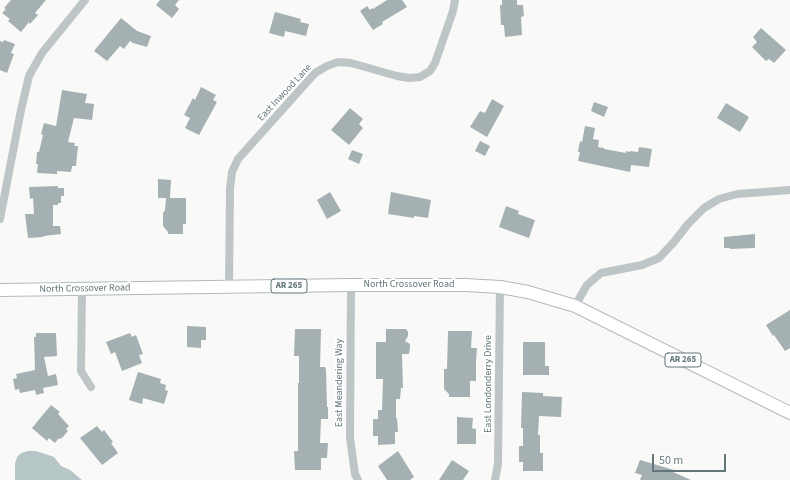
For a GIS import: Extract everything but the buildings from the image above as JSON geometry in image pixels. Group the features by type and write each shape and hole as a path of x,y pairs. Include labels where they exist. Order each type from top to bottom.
{"main road":[{"name":"North Crossover Road","path":"0,290 351,285 465,285 500,287 528,292 575,306 790,414"}],"street":[{"path":"0,219 29,76 42,52 85,0"},
{"name":"East Inwood Lane","path":"228,287 230,189 232,172 238,159 315,73 327,66 338,62 351,63 409,78 420,77 430,71 435,63 443,41 455,0"},
{"path":"575,306 587,284 601,273 642,265 659,258 704,208 719,199 738,194 790,190"},
{"name":"East Meandering Way","path":"351,285 350,438 355,474 358,480"},
{"name":"East Londonderry Drive","path":"495,480 498,464 500,287"},
{"path":"82,289 81,371 91,388"}],"shaded area":[{"path":"36,451 54,457 61,466 70,470 82,480 15,480 15,464 17,457 21,453"}]}
